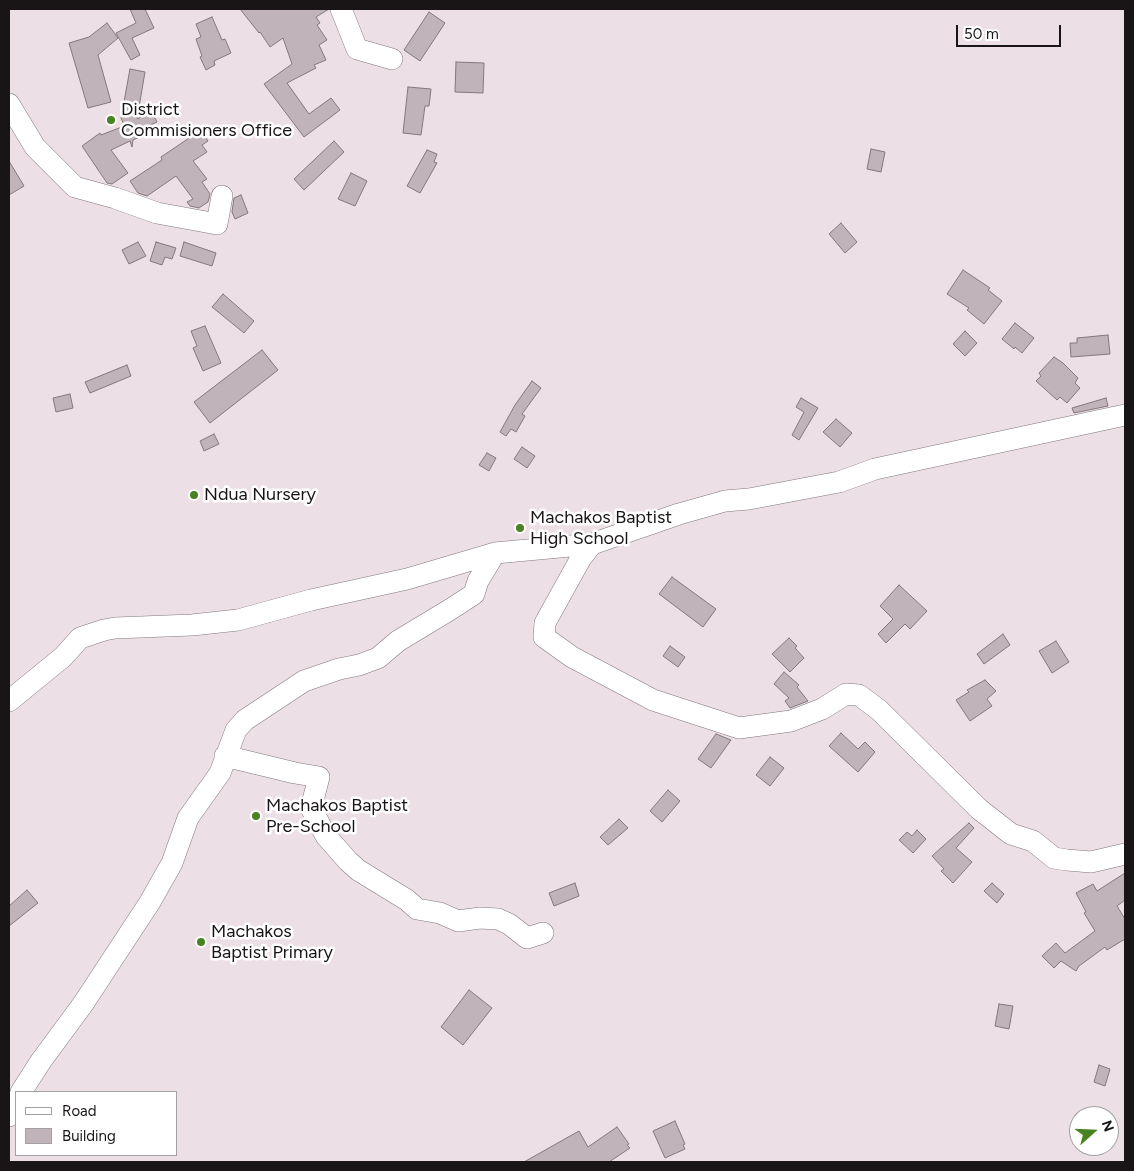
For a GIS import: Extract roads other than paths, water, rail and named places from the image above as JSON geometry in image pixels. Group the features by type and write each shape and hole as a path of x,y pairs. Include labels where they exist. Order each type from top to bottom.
{"street":[{"path":"341,9 357,49 392,59"},
{"path":"9,104 35,147 75,187 115,198 157,213 217,224 222,196"},
{"path":"9,701 63,657 80,638 115,628 192,625 238,620 312,600 407,579 495,553 592,544 679,514 725,501 749,499 839,482 876,469 1125,415"},
{"path":"592,544 581,558 545,623 544,637 572,657 652,700 739,728 791,721 822,709 846,694 859,695 879,710 979,809 1011,834 1033,841 1054,858 1091,862 1125,854"},
{"path":"22,1091 40,1061 83,1004 150,902 172,863 188,818 220,773 236,730 245,720 304,682 339,669 359,665 378,658 398,641 451,610 474,594 478,581 495,553"},
{"path":"225,756 319,777 311,808 326,836 358,870 407,900 417,909 440,913 458,921 480,918 498,919 509,924 528,938 543,933"},
{"path":"9,1116 15,1102"}],"place":[{"name":"District Commisioners Office","path":"111,120"},
{"name":"Ndua Nursery","path":"194,495"},
{"name":"Machakos Baptist High School","path":"520,528"},
{"name":"Machakos Baptist Pre-School","path":"256,816"},
{"name":"Machakos Baptist Primary","path":"201,942"}]}
